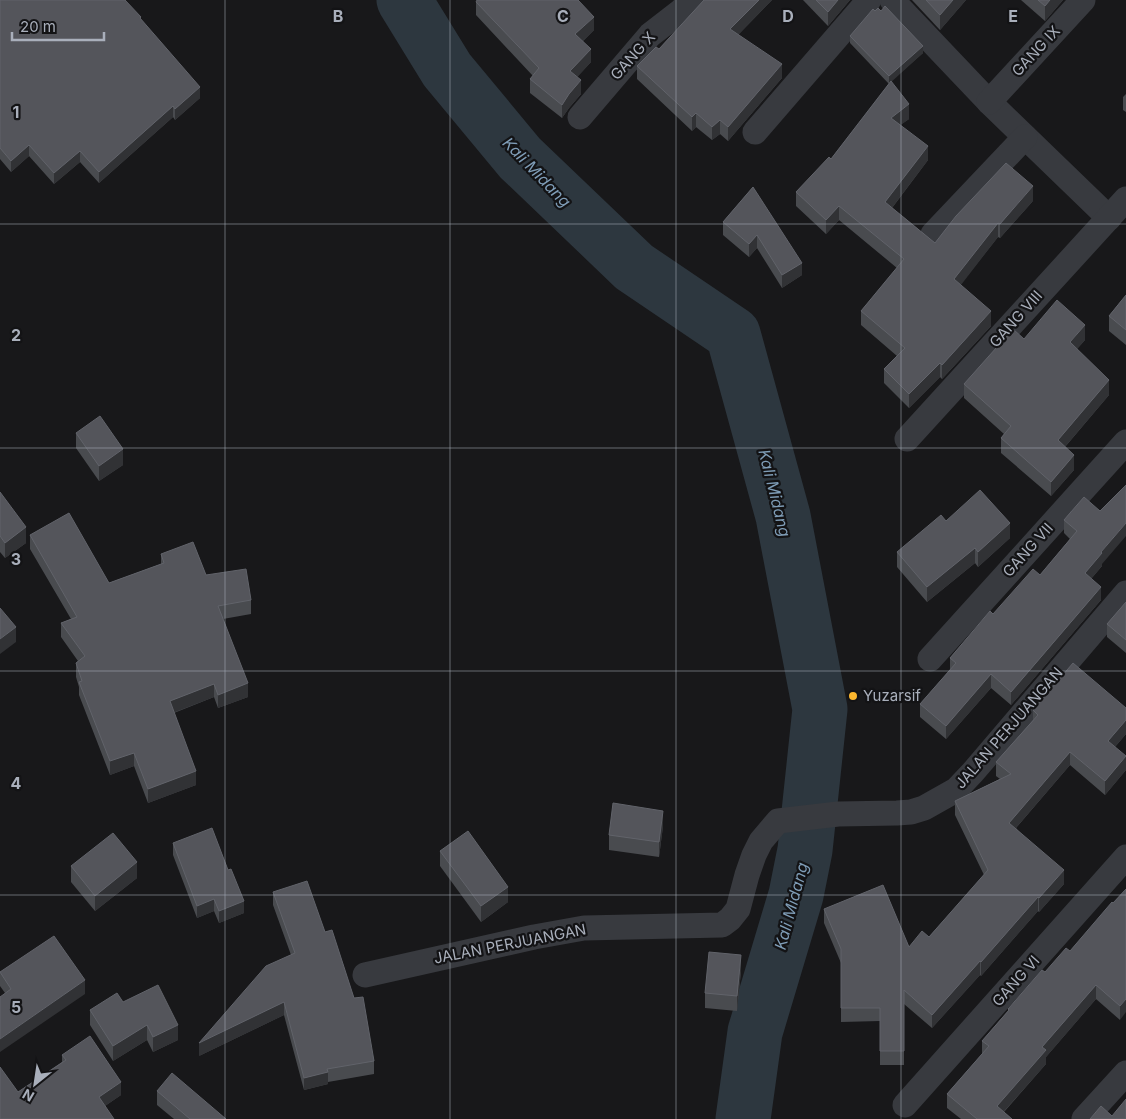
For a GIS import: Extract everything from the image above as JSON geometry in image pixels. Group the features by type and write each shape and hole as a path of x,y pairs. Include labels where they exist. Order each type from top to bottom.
{"street":[{"name":"GANG X","path":"580,117 650,35 681,11 691,0"},
{"path":"755,132 869,0"},
{"path":"892,0 989,102 1109,218"},
{"name":"GANG IX","path":"989,102 1083,0"},
{"path":"933,234 1025,137"},
{"name":"GANG VIII","path":"907,439 1126,199"},
{"name":"GANG VII","path":"930,659 1126,442"},
{"name":"JALAN PERJUANGAN","path":"365,975 534,937 584,928 722,925 738,909 754,856 761,841 778,821 838,814 911,812 924,808 956,790 1126,593"},
{"name":"GANG VI","path":"905,1105 1126,857"},
{"path":"1084,1119 1126,1073"}],"building":[{"path":"0,0 125,0 200,87 175,109 173,106 99,172 80,151 54,173 29,145 11,161 0,148"},
{"path":"477,0 578,0 594,17 575,34 591,49 570,71 581,80 562,105 530,79 539,68 476,2"},
{"path":"704,0 759,0 730,29 782,64 728,127 720,120 712,127 696,113 692,117 637,66 656,47 659,49"},
{"path":"816,0 838,0 828,12"},
{"path":"926,0 953,0 940,15"},
{"path":"1038,0 1050,0 1045,6"},
{"path":"885,6 923,46 889,76 850,36 873,9 875,11 878,8 881,11"},
{"path":"891,81 909,104 891,118 928,146 885,202 935,243 956,216 1006,163 1033,186 1000,224 998,223 954,279 991,311 942,365 940,363 909,394 884,369 905,348 861,311 904,259 839,206 826,220 796,192 829,157 831,159"},
{"path":"753,187 802,263 782,275 757,235 749,244 723,222"},
{"path":"1126,295 1126,330 1109,316"},
{"path":"1057,300 1085,325 1070,342 1109,380 1058,440 1074,455 1051,482 1001,438 1011,426 964,384 1013,329 1024,339"},
{"path":"100,416 123,449 99,466 76,433"},
{"path":"1126,485 1126,523 1085,573 1101,587 1011,692 991,674 946,726 920,704 956,663 950,658 990,611 993,614 1033,569 1040,575 1077,531 1064,520 1084,497 1100,511"},
{"path":"980,490 1010,523 978,552 975,548 927,587 897,552 941,515 946,521"},
{"path":"0,492 26,527 5,543 0,536"},
{"path":"69,513 109,583 164,563 161,554 193,542 206,575 246,569 251,600 218,606 248,683 218,695 214,684 170,701 196,771 148,789 134,753 110,761 79,682 82,681 76,663 85,656 61,623 77,617 30,535"},
{"path":"1126,602 1126,640 1107,624"},
{"path":"0,608 16,627 0,639"},
{"path":"1073,663 1126,708 1126,720 1108,741 1126,756 1105,781 1070,752 1009,823 1064,870 932,1015 904,990 904,1051 880,1051 880,1008 841,1008 841,949 824,909 883,885 909,947 922,931 929,937 988,870 955,801 1011,774 996,762 1038,715 1033,710"},
{"path":"613,803 663,811 659,842 609,835"},
{"path":"212,828 228,870 231,869 244,901 219,911 214,899 197,906 173,843"},
{"path":"468,831 508,887 481,906 440,851"},
{"path":"113,833 137,862 95,896 71,866"},
{"path":"307,881 325,932 332,930 354,998 363,997 374,1061 327,1069 328,1072 304,1078 284,1002 199,1043 266,966 295,953 273,892"},
{"path":"1126,889 1126,999 1120,1006 1096,985 1042,1047 1046,1050 997,1106 1012,1119 977,1119 947,1094 989,1046 982,1041 1042,970 1045,972 1066,948 1070,951 1112,902"},
{"path":"54,936 85,980 0,1039 0,997 11,989 0,972"},
{"path":"709,952 741,955 737,996 705,993"},
{"path":"158,985 178,1025 153,1037 147,1025 113,1046 90,1010 117,993 123,1002"},
{"path":"90,1036 121,1082 99,1097 114,1119 0,1119 0,1067 18,1092 66,1060 62,1055"},
{"path":"172,1073 226,1119 190,1119 157,1091"},
{"path":"1126,1099 1126,1119 1090,1119 1101,1106 1112,1116"}],"waterway":[{"name":"Kali Midang","path":"404,0 447,70 520,158 634,267 733,334 783,516 820,709 805,850 796,895 755,1032 743,1119"}],"place":[{"name":"Yuzarsif","path":"853,696"}]}
